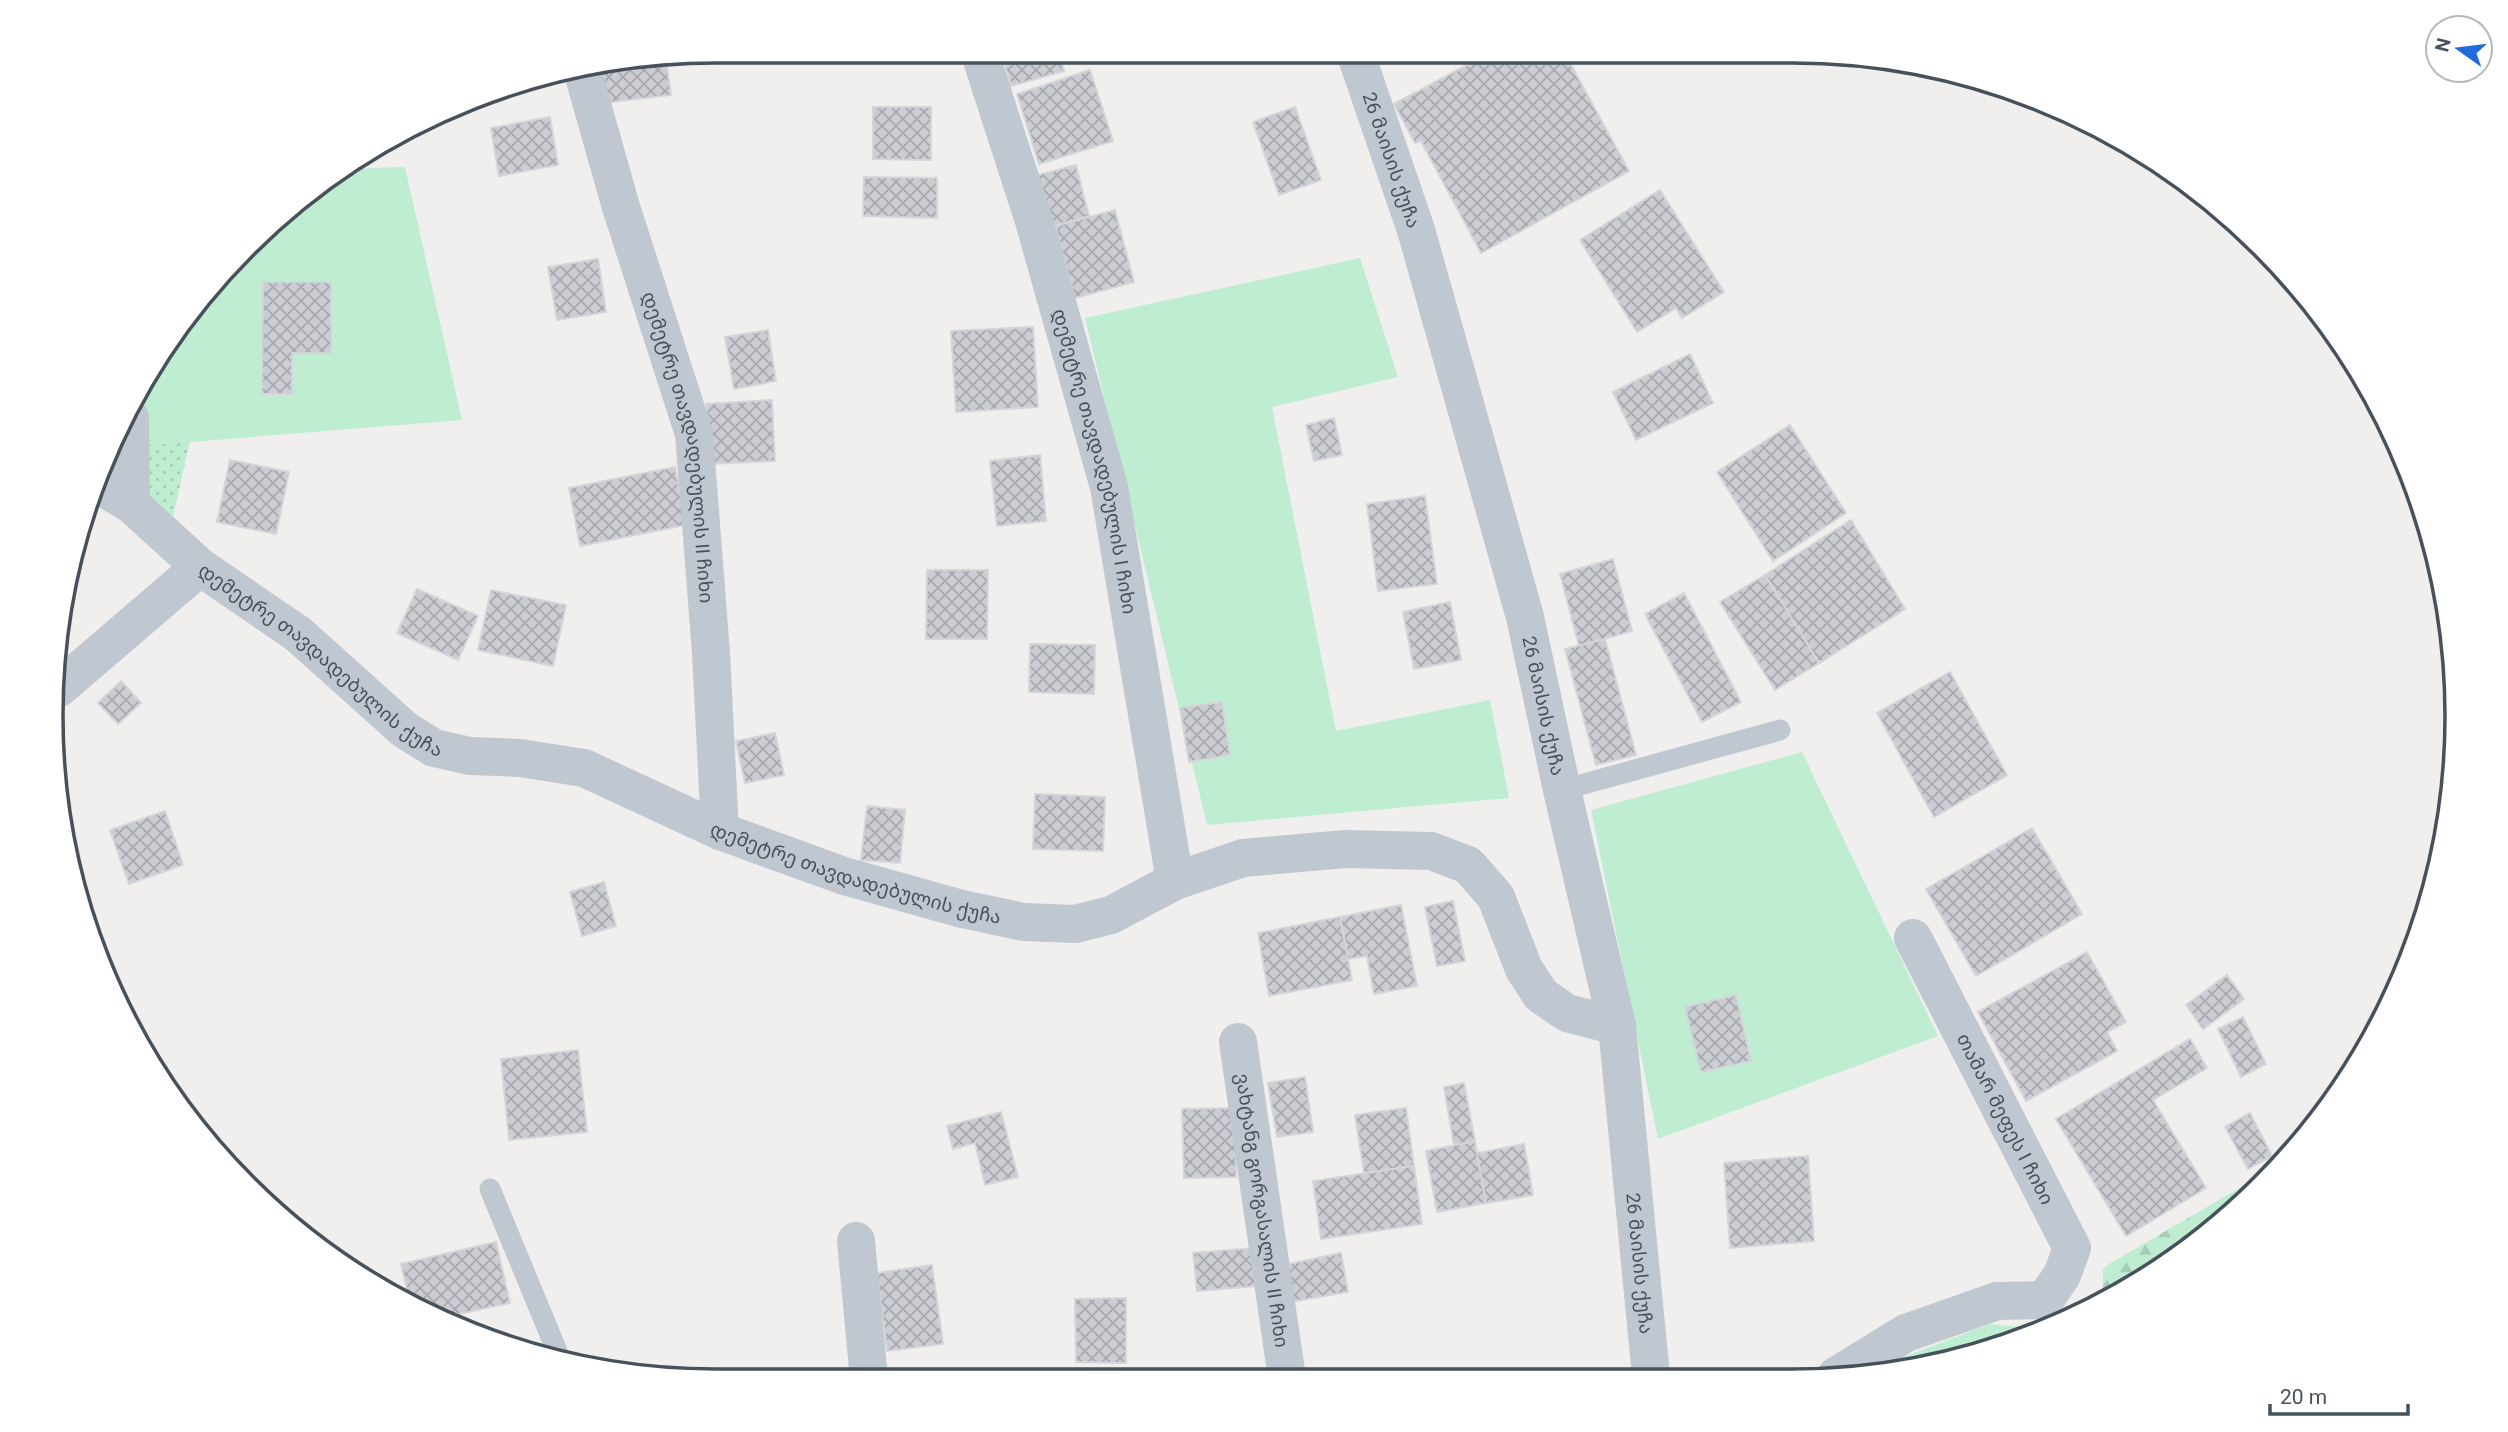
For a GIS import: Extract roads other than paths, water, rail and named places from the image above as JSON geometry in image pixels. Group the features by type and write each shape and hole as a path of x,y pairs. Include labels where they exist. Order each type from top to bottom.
{"street":[{"name":"დემეტრე თავდადებულის I ჩიხი","path":"983,63 1034,221 1109,487 1175,881"},
{"name":"26 მაისის ქუჩა","path":"1359,63 1416,230 1525,617 1617,1026 1650,1369"},
{"name":"დემეტრე თავდადებულის II ჩიხი","path":"584,77 621,207 694,434 711,653 720,831"},
{"path":"116,495 127,433"},
{"name":"დემეტრე თავდადებულის ქუჩა","path":"116,495 200,567 298,634 405,730 434,748 470,756 520,758 584,768 720,831 844,876 962,909 1024,922 1075,924 1111,915 1175,881 1243,858 1345,849 1432,851 1468,865 1496,897 1524,969 1541,995 1567,1013 1617,1026"},
{"path":"64,684 200,567"},
{"name":"თამარ მეფეს I ჩიხი","path":"1913,938 2072,1248 2053,1310"},
{"name":"ვახტანგ გორგასალის II ჩიხი","path":"1238,1042 1286,1369"},
{"path":"856,1241 868,1369"},
{"path":"1852,1366 1906,1333 1997,1301 2053,1310"}],"lane":[{"path":"1562,790 1780,730"},
{"path":"490,1189 556,1349"}]}
